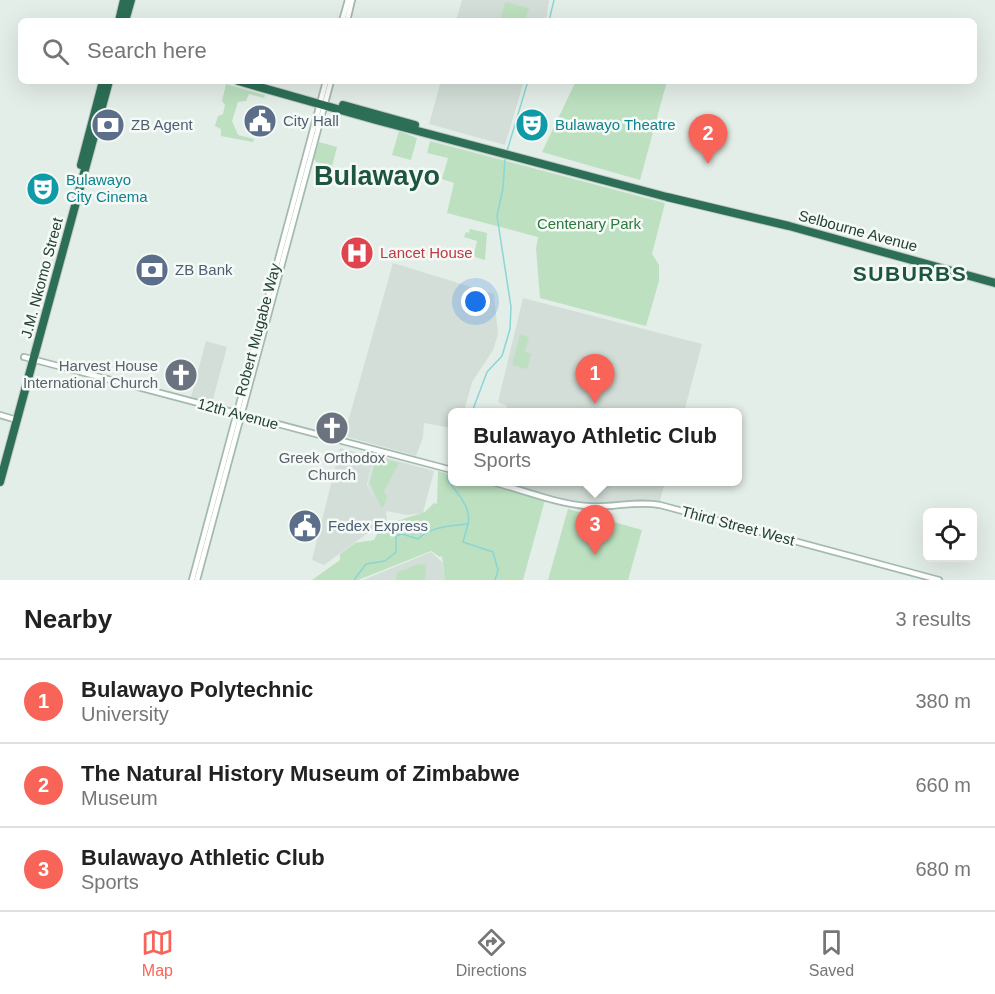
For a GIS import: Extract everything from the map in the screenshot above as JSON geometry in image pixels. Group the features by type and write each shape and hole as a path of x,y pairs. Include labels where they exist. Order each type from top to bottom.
{"highway":[{"path":"120,18 124,0"},
{"path":"126,18 131,0"},
{"name":"J.M. Nkomo Street","path":"0,482 29,358 102,84"},
{"name":"J.M. Nkomo Street","path":"29,358 108,84"},
{"path":"250,84 323,102"},
{"path":"266,84 323,102"},
{"name":"Selbourne Avenue","path":"323,102 739,211 749,216 995,283"},
{"name":"J.M. Nkomo Street","path":"0,465 15,419"}],"main road":[{"path":"346,18 350,0"},
{"name":"Robert Mugabe Way","path":"323,102 326,84"},
{"name":"Robert Mugabe Way","path":"192,580 330,84"},
{"name":"12th Avenue","path":"29,358 448,469"},
{"name":"Robert Mugabe Way","path":"197,580 239,414"},
{"path":"0,415 15,419"},
{"name":"Third Street West","path":"508,486 585,506 639,503 660,505 939,580"}],"shaded area":[{"path":"462,0 549,0 546,18 457,18"},
{"path":"440,84 523,84 505,145 429,124"},
{"path":"393,263 494,294 498,334 493,350 472,382 465,408 448,408 448,427 424,423 423,437 416,456 344,436"},
{"path":"523,298 702,344 685,408 506,408 507,406 498,402"},
{"path":"206,341 227,347 212,403 191,397"},
{"path":"340,448 374,457 367,484 375,501 368,484 375,455 434,471 423,513 408,515 386,511 387,523 369,532 324,565 312,560"},
{"path":"516,486 664,486 659,504 623,502 591,505"},
{"path":"431,552 442,562 445,580 363,580"}],"green space":[{"path":"505,2 529,8 526,18 501,18"},
{"path":"226,84 265,95 264,98 249,94 246,101 238,102 232,121 238,135 254,139 253,142 221,136 221,129 215,126 218,116 223,114 225,105 222,101"},
{"name":"Centenary Park","path":"575,84 666,84 640,180 542,152"},
{"path":"399,131 417,138 411,160 392,155"},
{"name":"Centenary Park","path":"430,141 665,203 652,254 659,265 659,281 646,326 540,298 536,249 538,237 447,213 454,183 442,179 448,158 427,153"},
{"path":"319,142 337,147 332,166 316,162 314,159"},
{"path":"470,229 487,233 485,260 475,257 477,241 464,237"},
{"path":"520,335 529,337 525,352 531,354 527,369 512,365"},
{"path":"376,458 399,463 384,491 387,497 383,508 370,483"},
{"path":"438,471 448,474 448,486 491,486 545,500 523,580 445,580 442,556 431,551 358,580 312,580 340,560 340,554 355,543 374,540 381,526 425,512 434,503 437,504"},
{"path":"568,509 642,530 628,580 548,580"},
{"path":"419,564 426,565 425,580 396,580 398,572"}],"waterway":[{"path":"550,18 554,0"},
{"path":"507,151 527,84"},
{"path":"474,408 487,372 502,356 510,329 511,307 497,216 503,188 505,158"},
{"path":"448,476 448,480"},
{"path":"354,580 366,564 385,561 396,552 396,536 402,534 418,539 435,529 468,524 468,512 453,486"},
{"path":"468,524 463,542 493,552 498,570 495,580"}],"place":[{"name":"City Hall","path":"260,121"},
{"name":"ZB Agent","path":"108,125"},
{"name":"Bulawayo Theatre","path":"532,125"},
{"name":"The Natural History Museum of Zimbabwe","path":"708,164"},
{"name":"Bulawayo City Cinema","path":"43,189"},
{"name":"Lancet House","path":"357,253"},
{"name":"ZB Bank","path":"152,270"},
{"name":"Harvest House International Church","path":"181,375"},
{"name":"Bulawayo Polytechnic","path":"595,404"},
{"name":"Greek Orthodox Church","path":"332,428"},
{"name":"Fedex Express","path":"305,526"},
{"name":"Bulawayo Athletic Club","path":"595,555"}],"district":[{"name":"Bulawayo","path":"377,176"},
{"name":"SUBURBS","path":"910,274"}]}
